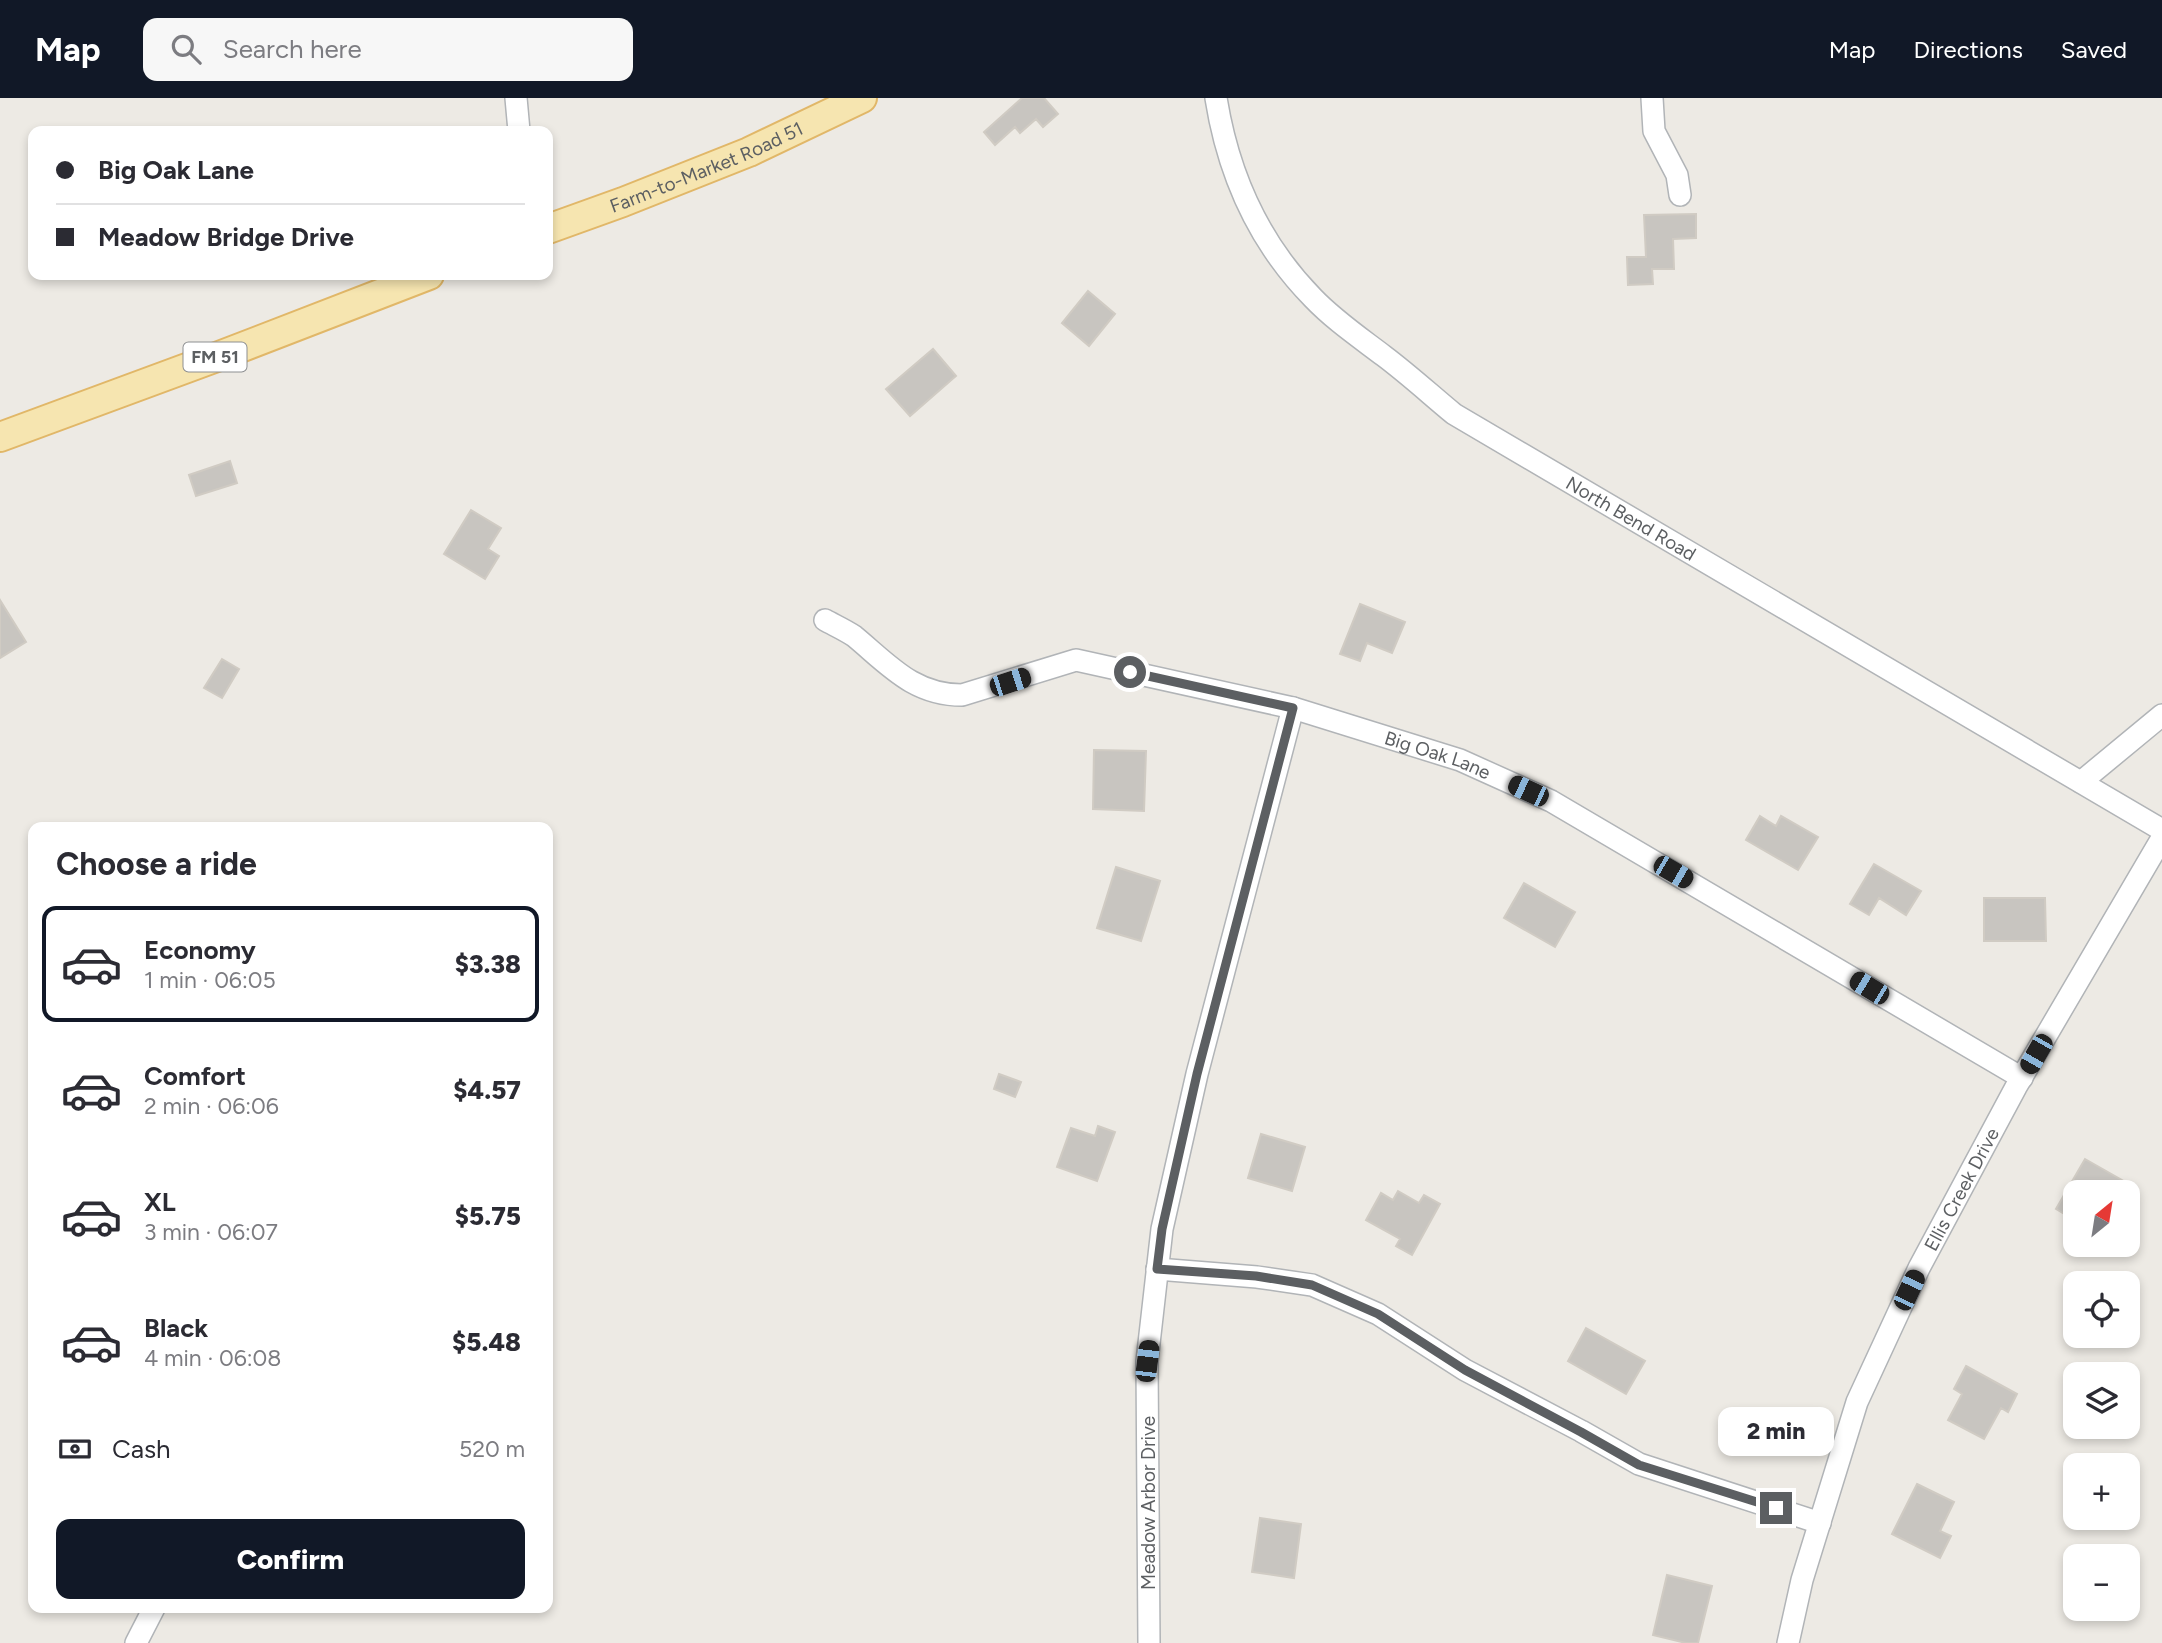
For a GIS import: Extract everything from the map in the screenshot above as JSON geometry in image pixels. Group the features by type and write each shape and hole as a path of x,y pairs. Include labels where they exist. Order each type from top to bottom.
{"main road":[{"name":"Farm-to-Market Road 51","path":"553,227 749,152 862,98"},
{"name":"FM 51","path":"0,437 416,280"}],"street":[{"path":"516,98 519,126"},
{"name":"North Bend Road","path":"1216,98 1234,172 1251,211 1274,252 1312,297 1346,328 1454,414 2162,831"},
{"path":"1652,98 1654,131 1677,174 1680,195"},
{"name":"Big Oak Lane","path":"825,620 852,634 907,681 942,695 962,695 1076,660 1293,708 1461,760 1551,801 2022,1078"},
{"name":"Meadow Arbor Drive","path":"1149,1643 1147,1361 1162,1229 1197,1074 1293,708"},
{"path":"2081,782 2162,715"},
{"name":"Ellis Creek Drive","path":"1788,1643 1802,1580 1857,1402 1919,1268 2022,1078 2162,838"},
{"path":"1157,1269 1256,1276 1312,1285 1378,1314 1465,1370 1639,1465 1820,1523"},
{"path":"136,1643 151,1613"}],"building":[{"path":"1022,98 1044,98 1058,114 1043,127 1036,119 1020,133 1015,127 995,145 984,132"},
{"path":"1696,214 1696,238 1673,239 1674,269 1652,269 1653,284 1628,285 1627,257 1646,257 1644,215"},
{"path":"1088,291 1115,314 1089,346 1062,323"},
{"path":"933,349 956,376 910,416 886,389"},
{"path":"230,461 237,483 196,496 189,475"},
{"path":"471,510 501,528 488,549 499,556 485,579 444,554"},
{"path":"0,600 26,642 0,658"},
{"path":"1360,604 1405,622 1392,653 1367,643 1360,661 1340,654"},
{"path":"222,659 239,669 222,698 204,688"},
{"path":"1094,750 1146,751 1144,811 1093,809"},
{"path":"1760,816 1776,826 1781,816 1818,837 1798,870 1746,840"},
{"path":"1874,864 1921,891 1906,915 1879,898 1869,915 1850,904"},
{"path":"1116,867 1160,881 1141,941 1097,928"},
{"path":"1524,883 1575,912 1555,947 1504,918"},
{"path":"1984,898 2045,898 2046,941 1984,941"},
{"path":"999,1074 1021,1082 1015,1097 994,1089"},
{"path":"1098,1126 1115,1132 1097,1181 1057,1167 1071,1128 1095,1136"},
{"path":"1261,1134 1305,1147 1292,1191 1248,1178"},
{"path":"2085,1159 2122,1180 2073,1180"},
{"path":"1398,1191 1419,1203 1424,1195 1440,1204 1412,1255 1396,1246 1400,1239 1366,1220 1381,1193 1393,1200"},
{"path":"2063,1197 2063,1213 2056,1209"},
{"path":"1586,1328 1645,1361 1626,1394 1568,1361"},
{"path":"1966,1366 2017,1394 2008,1412 2001,1408 1984,1439 1948,1420 1962,1394 1954,1389"},
{"path":"1917,1484 1954,1502 1940,1531 1951,1536 1940,1558 1892,1534"},
{"path":"1260,1518 1301,1524 1294,1578 1252,1572"},
{"path":"1667,1575 1712,1586 1698,1643 1686,1643 1653,1635"}],"route":[{"path":"1130,672 1293,708 1197,1074 1162,1229 1157,1269 1256,1276 1312,1285 1378,1314 1465,1370 1639,1465 1776,1508"}]}
